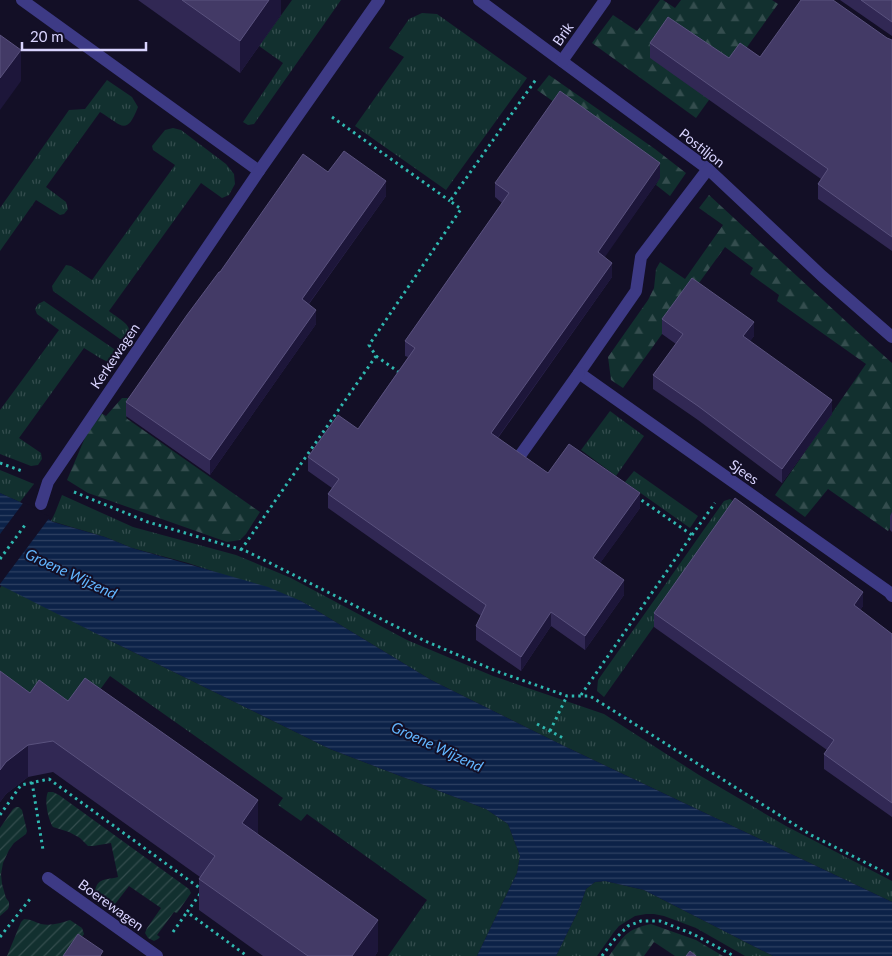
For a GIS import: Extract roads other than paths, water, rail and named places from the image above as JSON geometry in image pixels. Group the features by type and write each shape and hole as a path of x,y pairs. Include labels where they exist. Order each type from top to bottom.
{"street":[{"path":"22,0 259,171"},
{"name":"Kerkewagen","path":"40,504 48,482 259,171 380,0"},
{"name":"Postiljon","path":"479,0 708,169 822,276 892,337"},
{"name":"Brik","path":"558,58 605,0"},
{"path":"519,457 636,291 641,257 708,169"},
{"name":"Sjees","path":"579,373 892,596"},
{"name":"Boerewagen","path":"48,878 157,956"}],"water":[{"name":"Groene Wijzend","path":"0,493 20,502 53,522 105,537 132,548 268,587 301,601 431,680 564,746 892,902 892,956 773,956 644,890 605,881 595,882 586,889 579,909 556,956 477,956 517,873 520,856 508,824 486,809 330,749 0,585"}]}
